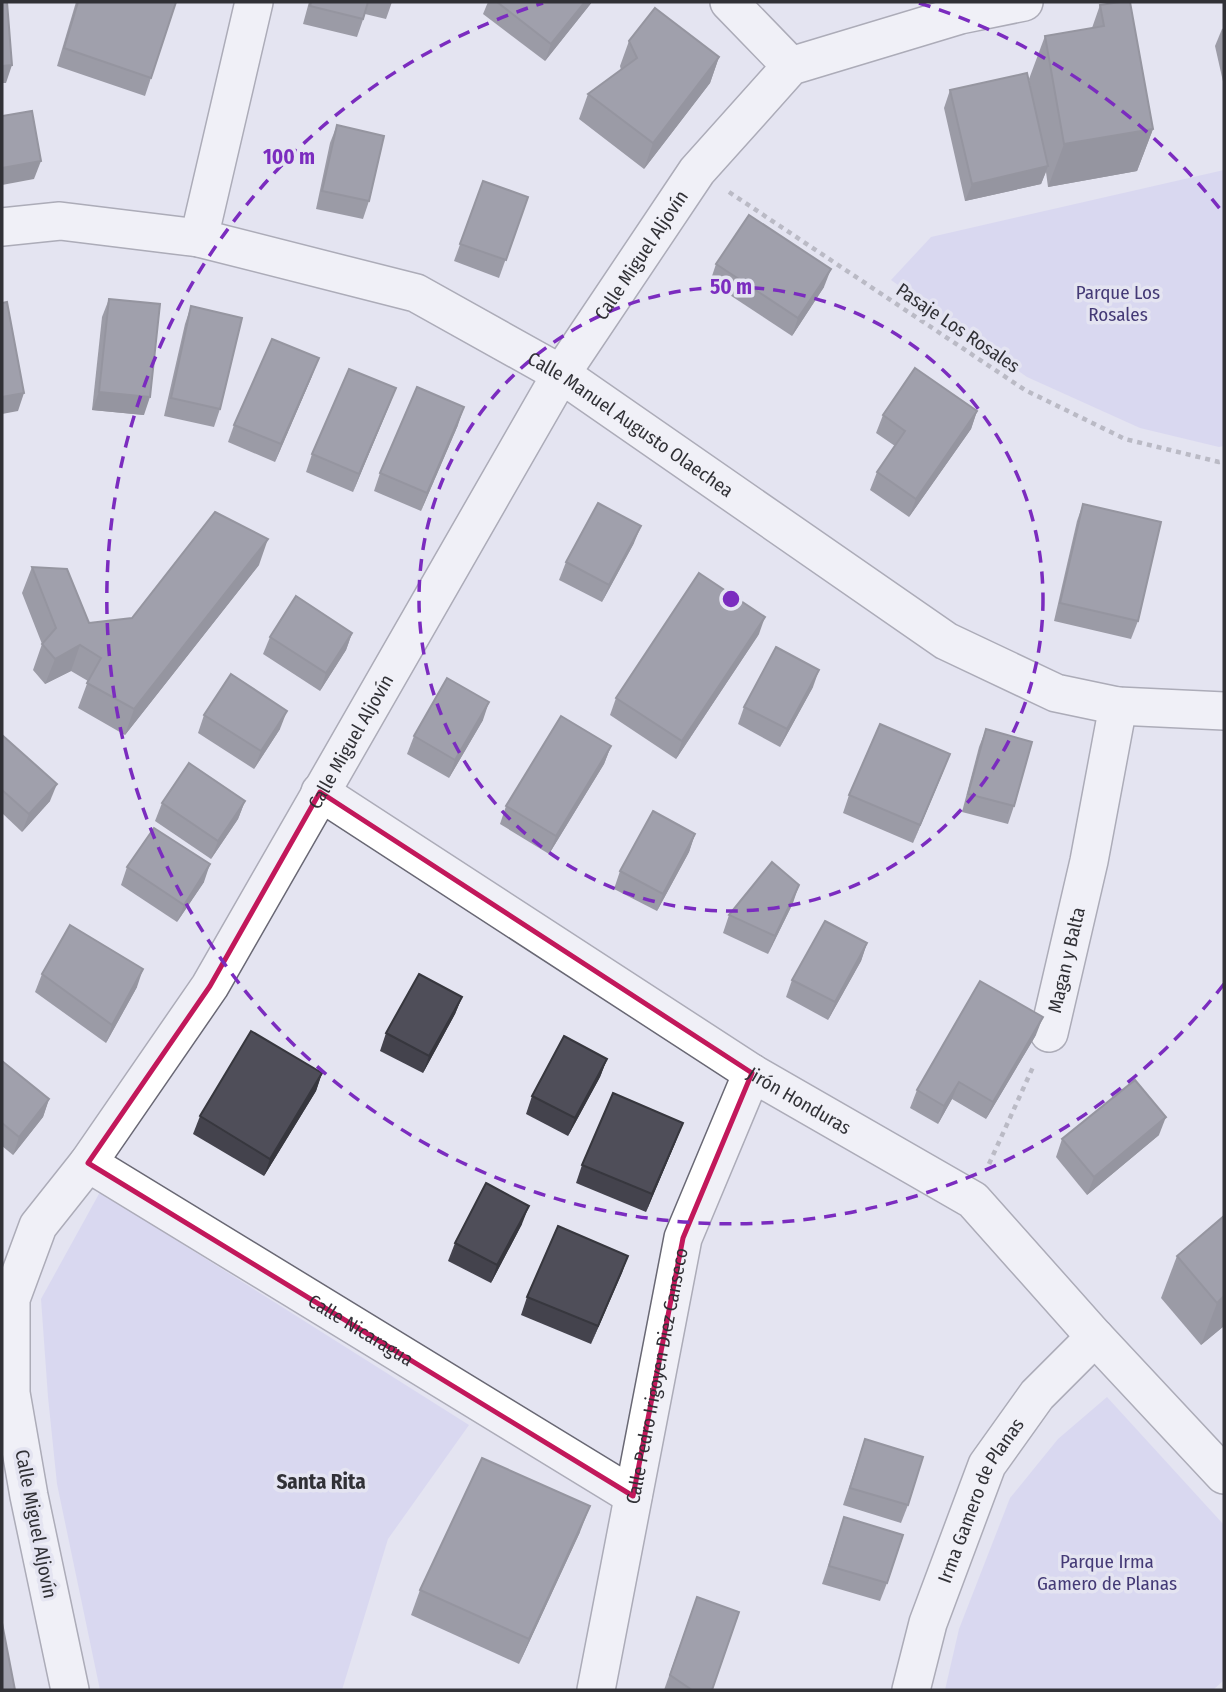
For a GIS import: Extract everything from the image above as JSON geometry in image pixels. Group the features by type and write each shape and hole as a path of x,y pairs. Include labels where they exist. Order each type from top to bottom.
{"street":[{"path":"199,238 254,2"},
{"path":"729,2 791,66 960,15 1024,2"},
{"name":"Calle Miguel Aljovín","path":"70,1690 15,1499 11,1299 38,1226 88,1163 210,986 561,374 697,171 791,66"},
{"name":"Calle Manuel Augusto Olaechea","path":"2,227 60,221 199,238 416,293 561,374 946,641 1056,693 1118,706 1224,711"},
{"name":"Magan y Balta","path":"1049,1032 1089,861 1118,706"},
{"name":"Jirón Honduras","path":"320,792 752,1073 973,1200 1095,1337 1224,1475"},
{"name":"Calle Pedro Irigoyen Diez Canseco","path":"596,1690 683,1238 752,1073"},
{"name":"Calle Nicaragua","path":"88,1163 633,1496"},
{"name":"Irma Gamero de Planas","path":"911,1690 928,1623 987,1465 1037,1395 1095,1337"}],"path":[{"name":"Pasaje Los Rosales","path":"697,171 1025,390 1125,439 1224,461"},
{"name":"Magan y Balta","path":"973,1200 1049,1032"}],"highlighted area":[{"path":"320,792 752,1073 683,1238 633,1496 88,1163 210,986"}],"green space":[{"name":"Parque Los Rosales","path":"1224,170 1224,446 1140,428 1027,377 891,280 931,237"},
{"path":"100,1192 469,1425 388,1539 342,1690 100,1690 57,1484 41,1299"},
{"name":"Parque Irma Gamero de Planas","path":"1107,1397 1224,1525 1224,1680 1213,1690 945,1690 959,1629 1010,1498 1058,1439"}],"building":[{"path":"2,2 7,2 12,65 2,66"},
{"path":"78,2 176,2 151,78 64,48"},
{"path":"311,2 368,2 363,19 310,6"},
{"path":"497,2 585,2 551,44"},
{"path":"1130,2 1153,129 1064,144 1045,36 1104,26 1100,5"},
{"path":"655,8 719,57 653,143 588,94 637,58 629,41"},
{"path":"1027,73 1048,166 972,184 950,90"},
{"path":"32,111 41,161 2,168 2,116"},
{"path":"337,125 384,136 369,201 322,191"},
{"path":"483,181 528,197 506,260 460,244"},
{"path":"749,215 831,269 798,318 716,264"},
{"path":"109,299 160,304 150,397 99,392"},
{"path":"7,302 24,393 2,397 2,303"},
{"path":"191,306 242,318 220,409 171,398"},
{"path":"272,339 319,358 281,444 234,425"},
{"path":"915,368 977,411 916,499 877,472 905,431 883,415"},
{"path":"349,369 396,388 359,474 312,454"},
{"path":"417,387 464,407 427,493 380,473"},
{"path":"598,503 641,526 609,585 566,562"},
{"path":"1083,504 1161,522 1138,621 1060,603"},
{"path":"215,512 268,539 134,709 87,683 101,658 80,645 55,659 42,644 56,628 32,567 67,569 89,623 132,618"},
{"path":"699,573 765,617 682,741 616,698"},
{"path":"296,596 352,633 326,673 270,637"},
{"path":"776,647 819,670 787,729 744,707"},
{"path":"231,674 287,711 261,751 204,715"},
{"path":"447,678 489,702 455,760 414,736"},
{"path":"561,716 611,746 556,836 506,806"},
{"path":"880,724 950,754 920,825 849,795"},
{"path":"986,729 1032,742 1014,806 968,794"},
{"path":"2,735 57,784 29,814 2,790"},
{"path":"189,763 245,801 218,841 162,803"},
{"path":"653,811 695,834 663,894 620,871"},
{"path":"154,828 210,864 184,905 127,867"},
{"path":"772,862 799,885 775,936 729,915"},
{"path":"825,921 867,943 835,1002 792,980"},
{"path":"70,925 143,969 112,1025 42,974"},
{"path":"419,974 462,997 429,1056 386,1033"},
{"path":"980,981 1043,1017 993,1102 959,1082 944,1106 917,1090"},
{"path":"251,1031 322,1073 270,1159 200,1116"},
{"path":"564,1036 607,1059 575,1118 532,1096"},
{"path":"2,1061 49,1099 19,1137 2,1123"},
{"path":"1135,1080 1166,1117 1094,1177 1062,1139"},
{"path":"613,1093 683,1123 652,1194 582,1165"},
{"path":"486,1183 529,1206 497,1265 455,1243"},
{"path":"1224,1216 1224,1296 1217,1303 1177,1256"},
{"path":"558,1226 628,1256 598,1326 527,1297"},
{"path":"865,1439 923,1457 908,1505 850,1488"},
{"path":"482,1458 590,1506 529,1639 420,1590"},
{"path":"844,1517 903,1535 887,1583 829,1566"},
{"path":"697,1597 739,1612 712,1690 692,1690 670,1675"},
{"path":"2,1623 15,1690 2,1690"}],"district":[{"name":"Santa Rita","path":"321,1482"}]}
